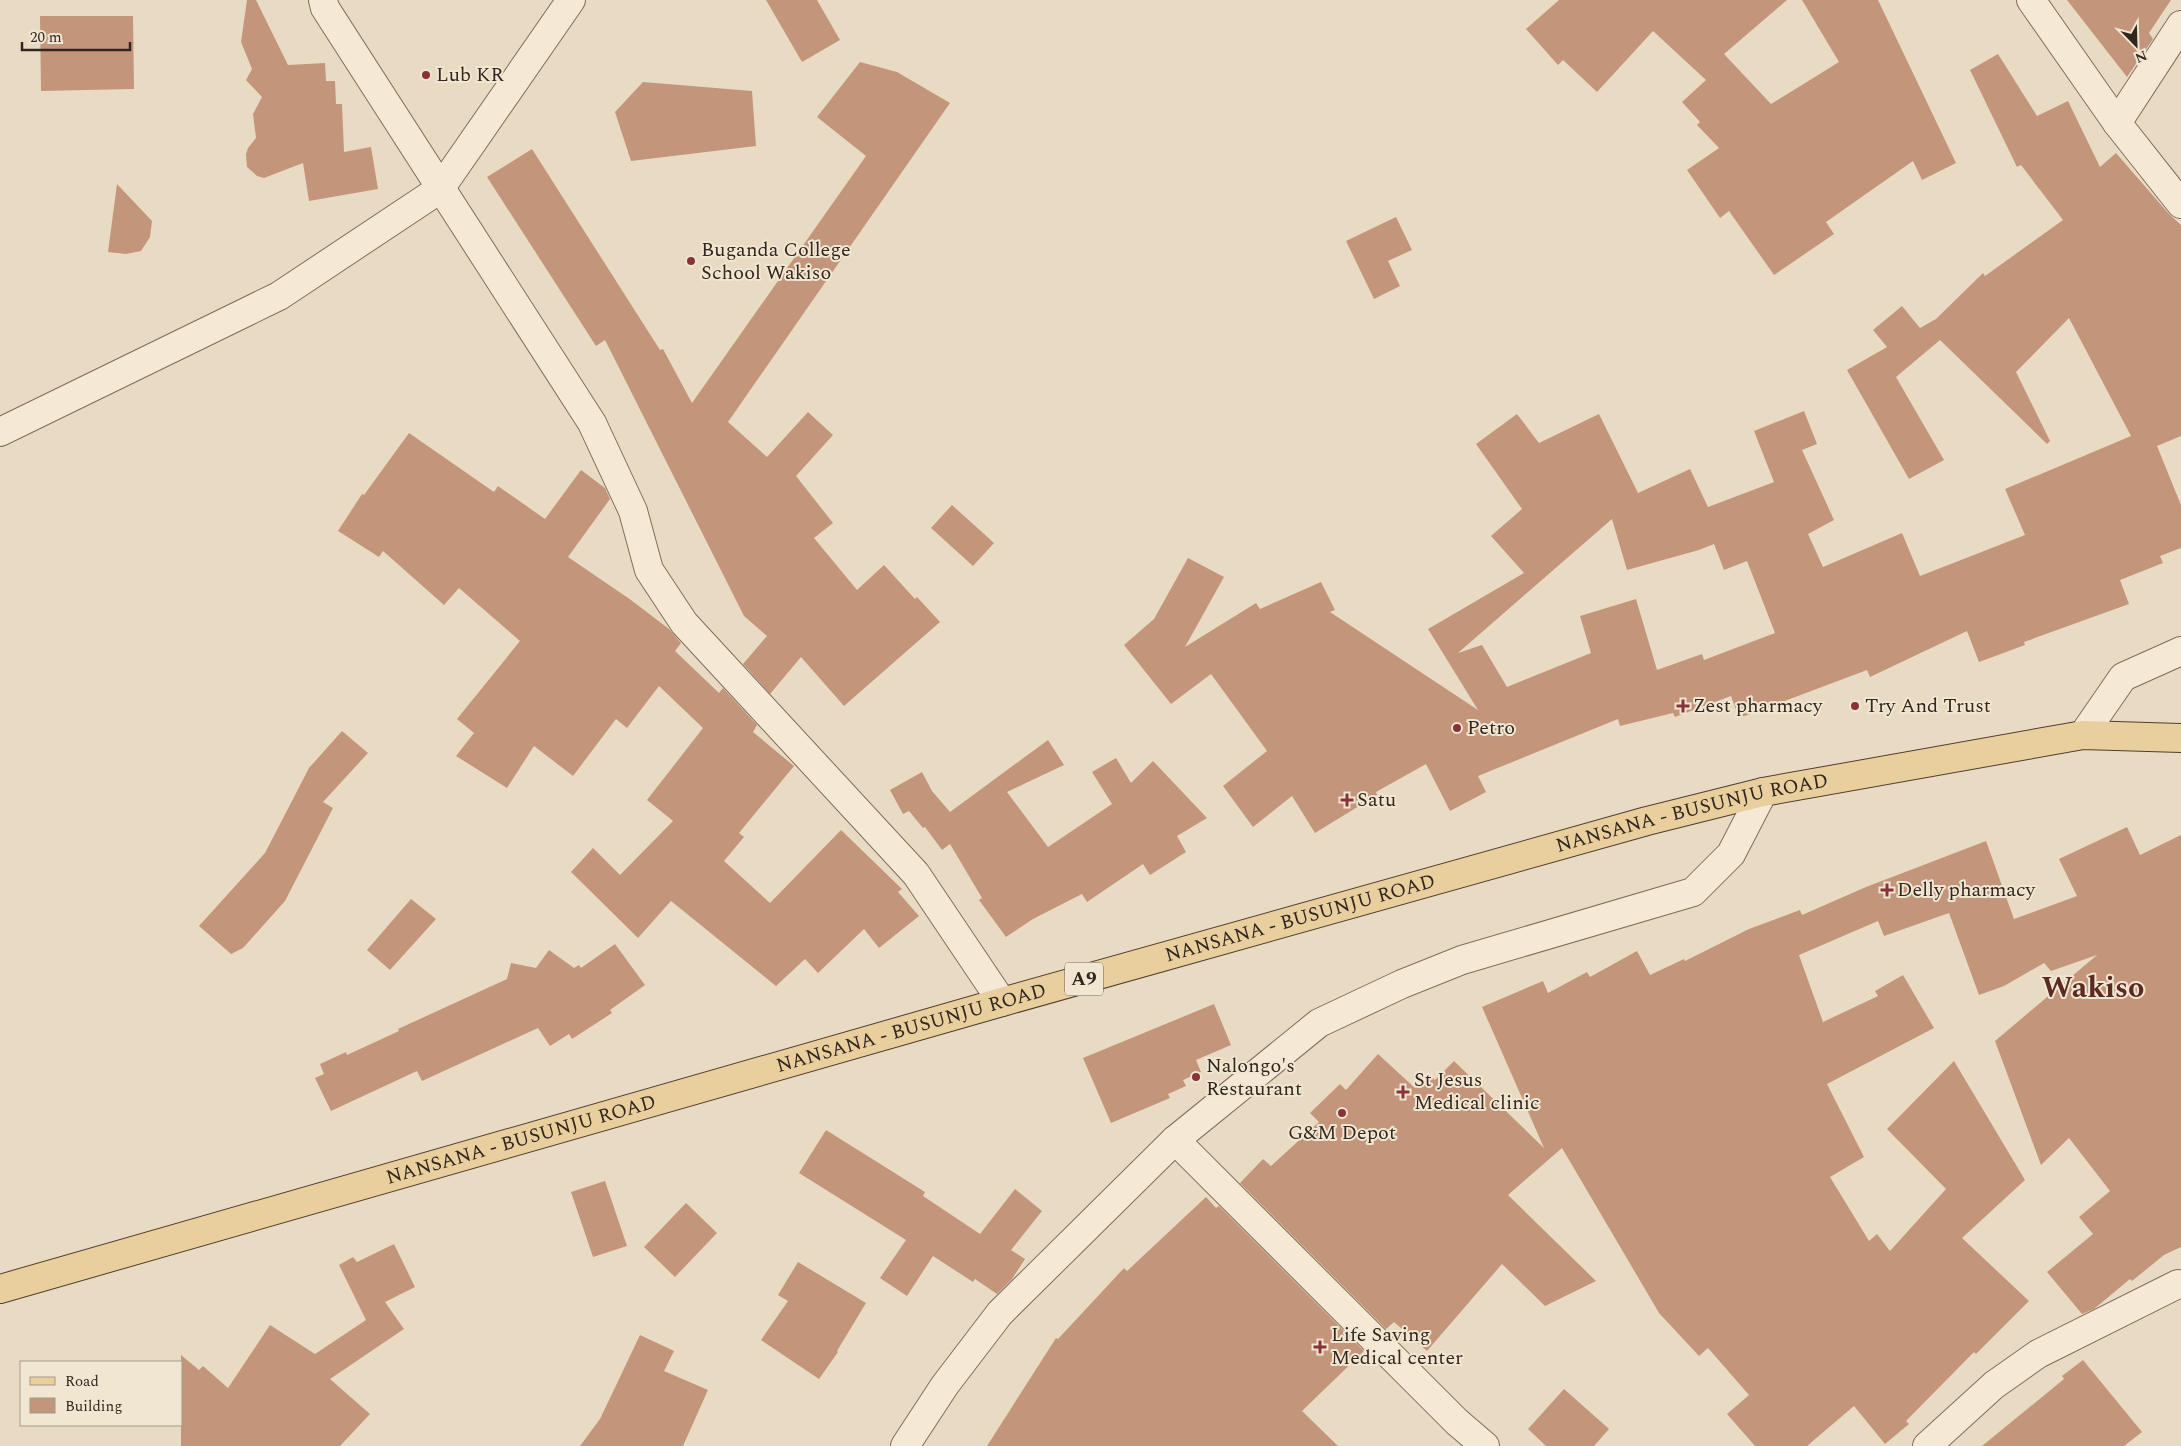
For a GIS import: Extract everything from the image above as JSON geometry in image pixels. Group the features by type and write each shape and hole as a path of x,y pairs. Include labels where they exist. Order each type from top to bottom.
{"main road":[{"name":"NANSANA - BUSUNJU ROAD","path":"0,1289 1002,1002 1628,826 1762,792 2083,735 2181,738"}],"street":[{"path":"323,0 325,8 440,189 592,423 633,511 649,570 684,623 916,874 1002,1002"},
{"path":"0,432 279,296 440,189 571,0"},
{"path":"2031,0 2117,122 2181,204"},
{"path":"2117,122 2181,25"},
{"path":"2083,735 2123,677 2181,651"},
{"path":"905,1446 945,1385 1000,1313 1175,1140 1319,1023 1402,984 1462,960 1693,892 1731,854 1762,792"},
{"path":"1175,1140 1457,1422 1485,1446"},
{"path":"1927,1446 1994,1386 2038,1354 2178,1284"}],"building":[{"path":"247,0 256,0 288,65 325,63 326,81 335,81 336,104 342,104 344,152 371,147 378,189 309,201 303,163 264,178 257,176 247,167 246,154 256,138 253,114 262,97 246,80 252,69 241,42"},
{"path":"766,0 817,0 840,40 802,62"},
{"path":"1559,0 1787,0 1724,54 1771,104 1839,62 1802,0 1878,0 1956,163 1922,180 1913,161 1826,222 1834,234 1774,275 1729,211 1720,218 1687,170 1719,148 1697,125 1700,122 1682,102 1706,80 1653,31 1597,92 1563,60 1558,65 1526,29"},
{"path":"2067,0 2171,0 2149,33 2153,39 2127,77"},
{"path":"40,16 133,16 134,89 41,91"},
{"path":"1998,54 2037,116 2068,101 2100,167 2116,153 2169,214 2181,225 2181,436 2157,446 2181,505 2181,548 2160,556 2163,563 2120,580 2129,604 2024,642 2025,645 1979,662 1967,631 1870,677 1867,670 1739,718 1731,696 1675,717 1673,713 1620,726 1618,719 1478,776 1486,792 1450,811 1426,764 1376,792 1377,795 1315,833 1292,796 1253,827 1223,786 1267,751 1211,674 1171,704 1124,645 1154,619 1188,558 1224,577 1185,647 1256,603 1260,609 1321,582 1335,610 1330,612 1478,710 1428,629 1524,573 1491,536 1522,509 1476,444 1517,414 1539,443 1599,414 1638,493 1690,469 1708,507 1774,482 1754,431 1804,411 1817,444 1802,450 1834,520 1808,534 1823,567 1902,533 1920,576 2025,535 2005,489 2131,436 2069,318 2016,372 2050,441 2047,444 1940,340 1896,377 1944,460 1909,479 1847,370 1887,347 1873,330 1902,306 1920,328 1936,319 1983,273 1985,276 2063,220 2021,165 2017,167 1970,70","holes":["1612,519 1627,570 1714,544 1724,570 1747,561 1775,633 1704,660 1702,654 1657,670 1636,599 1580,616 1591,653 1507,687 1482,645 1458,653"]},
{"path":"860,62 897,72 950,103 728,422 767,457 808,412 833,435 796,476 833,523 814,538 857,590 884,565 915,599 917,597 940,622 844,706 801,657 770,694 743,664 767,636 744,616 605,340 596,346 487,177 532,149 660,350 663,349 692,403 866,156 817,117"},
{"path":"643,82 752,91 756,146 631,161 615,112"},
{"path":"117,184 152,221 150,237 141,251 126,254 108,252"},
{"path":"1396,217 1412,250 1388,261 1400,286 1374,299 1346,241"},
{"path":"409,433 494,492 498,486 545,519 581,470 605,488 610,499 568,557 631,600 669,629 681,643 675,651 719,693 723,688 757,725 753,732 794,766 739,833 744,837 724,861 770,903 841,830 902,889 898,892 919,916 879,948 864,929 818,973 805,959 776,986 671,901 638,938 571,872 593,848 620,875 673,821 647,800 703,728 659,686 627,728 616,719 573,776 534,746 507,788 456,756 474,733 457,719 520,641 459,588 444,605 383,551 379,557 338,531 362,494 364,495"},
{"path":"952,505 994,543 973,566 931,528"},
{"path":"342,731 368,753 323,802 333,808 285,901 243,948 231,954 199,926 265,853 309,768"},
{"path":"1048,740 1064,765 1007,792 1048,847 1112,804 1092,772 1116,758 1131,783 1153,761 1207,818 1177,836 1186,852 1150,875 1143,864 1087,902 1082,894 1033,919 1006,937 979,900 982,898 950,844 942,850 925,827 923,828 909,811 903,814 890,790 922,772 932,791 950,812"},
{"path":"2127,827 2140,855 2181,835 2181,1247 2164,1255 2132,1281 2130,1279 2094,1309 2082,1314 2047,1272 2093,1234 2079,1217 2110,1191 2069,1138 2041,1165 1995,1041 2097,955 2051,971 2044,963 2004,986 1979,995 1949,913 1884,936 1878,921 1799,955 1823,1022 1878,996 1875,991 1903,975 1934,1028 1827,1084 1864,1157 1830,1177 1869,1241 1877,1234 1890,1251 1946,1189 1887,1129 1954,1061 2025,1180 1962,1238 2029,1301 1976,1354 1974,1352 1906,1421 1909,1424 1885,1444 1854,1406 1807,1446 1755,1446 1727,1414 1749,1395 1708,1348 1699,1356 1659,1313 1562,1148 1508,1195 1596,1281 1545,1306 1502,1264 1427,1351 1394,1322 1386,1329 1240,1183 1263,1159 1271,1166 1319,1122 1310,1113 1340,1084 1346,1090 1378,1054 1415,1088 1429,1074 1435,1080 1454,1061 1544,1148 1482,1007 1543,981 1548,993 1587,972 1590,977 1637,951 1650,975 1684,959 1685,961 1749,929 1800,910 1802,915 1866,887 1986,841 2014,919 2077,896 2059,859"},
{"path":"411,899 436,919 390,970 367,950"},
{"path":"615,944 645,985 610,1010 612,1013 572,1039 569,1034 550,1046 538,1028 422,1081 417,1071 331,1111 315,1078 324,1074 320,1064 346,1052 347,1055 399,1031 398,1029 507,979 511,963 536,968 549,950 574,968 579,965 581,968"},
{"path":"1214,1004 1231,1045 1196,1060 1201,1072 1183,1080 1186,1086 1168,1094 1170,1098 1111,1123 1083,1058"},
{"path":"826,1130 925,1192 923,1196 980,1234 1015,1189 1042,1211 1011,1250 1025,1259 1012,1279 997,1294 975,1279 973,1282 933,1256 907,1296 880,1278 906,1240 799,1173"},
{"path":"605,1181 627,1246 593,1257 571,1192"},
{"path":"1206,1197 1216,1208 1219,1206 1364,1351 1302,1411 1338,1446 987,1446 1056,1338 1058,1339 1124,1268 1127,1271"},
{"path":"686,1203 717,1233 675,1277 644,1247"},
{"path":"394,1244 415,1287 385,1302 404,1329 330,1379 370,1414 340,1446 181,1446 181,1355 199,1370 203,1366 228,1388 270,1325 315,1354 366,1320 339,1265 353,1257 357,1262"},
{"path":"798,1262 866,1303 838,1352 819,1379 761,1340 788,1301 778,1295"},
{"path":"640,1335 674,1351 664,1371 708,1390 683,1446 580,1446 600,1419"},
{"path":"2083,1360 2142,1432 2124,1446 1982,1446 2064,1379 2062,1376"},
{"path":"1564,1389 1609,1429 1594,1446 1546,1446 1528,1429"}],"place":[{"name":"Lub KR","path":"426,75"},
{"name":"Buganda College School Wakiso","path":"691,261"},
{"name":"Zest pharmacy","path":"1683,706"},
{"name":"Try And Trust","path":"1855,706"},
{"name":"Petro","path":"1457,728"},
{"name":"Satu","path":"1347,800"},
{"name":"Delly pharmacy","path":"1887,890"},
{"name":"Nalongo's Restaurant","path":"1196,1077"},
{"name":"St Jesus Medical clinic","path":"1403,1092"},
{"name":"G&M Depot","path":"1342,1113"},
{"name":"Life Saving Medical center","path":"1320,1347"}],"district":[{"name":"Wakiso","path":"2093,988"}]}
